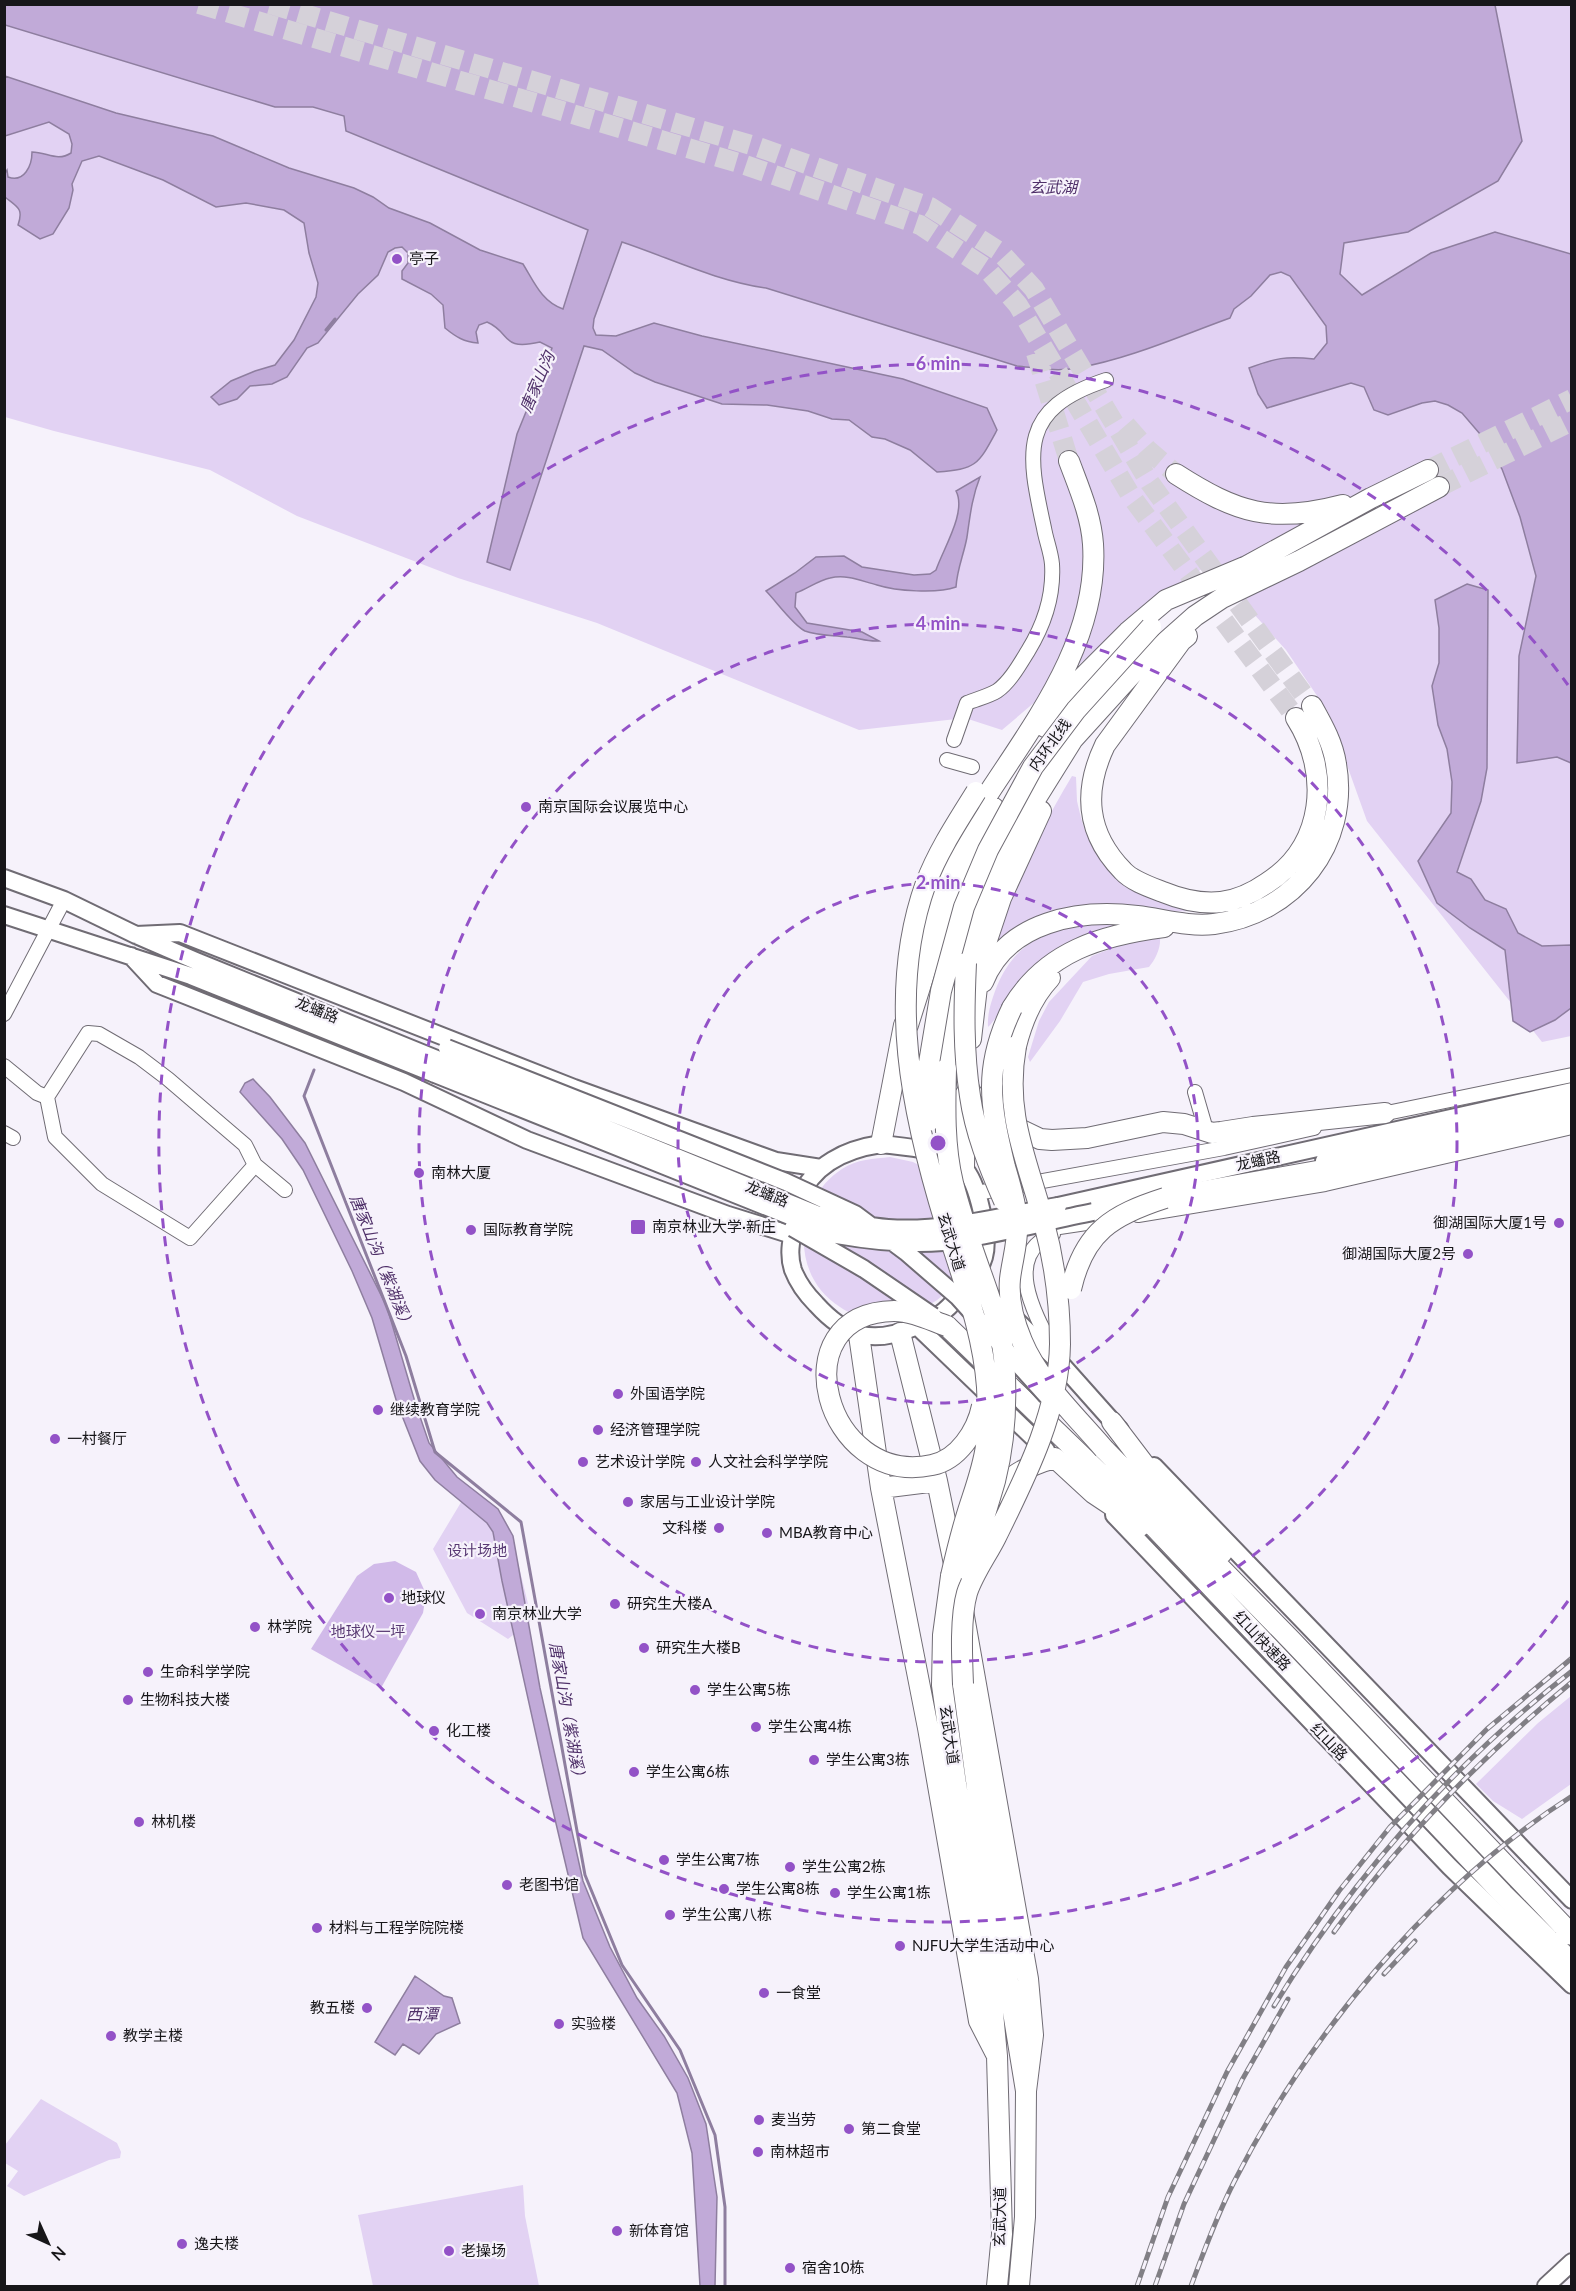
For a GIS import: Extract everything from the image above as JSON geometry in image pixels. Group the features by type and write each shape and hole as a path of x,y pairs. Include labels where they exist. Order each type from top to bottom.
{"highway":[{"path":"881,1144 897,1056 931,903 945,865 1047,701 1074,651 1083,628 1092,586 1093,542 1084,501 1069,461"},
{"name":"内环北线","path":"936,1193 929,1129 929,1063 941,991 964,907 988,850 1033,767 1076,710 1151,627 1180,603 1371,498 1428,470"},
{"path":"1176,474 1221,501 1261,513 1284,515 1314,513 1371,498"},
{"name":"内环北线","path":"966,963 973,933 1015,832 1073,740 1141,664 1195,616 1222,598 1299,561 1439,487"},
{"path":"1017,1220 1004,1201 988,1161 976,1124 966,1072 980,961 1001,898 1038,816 1082,749 1138,681 1205,621 1299,561"},
{"path":"897,1056 945,908 964,866 984,825 1050,719 1078,681 1166,600 1247,566"},
{"path":"1181,641 1105,745 1091,782 1089,800 1093,823 1107,850 1124,872 1176,898 1220,902 1257,890 1285,869 1297,856 1313,828 1319,796 1315,760 1305,732 1296,718"},
{"path":"936,1193 919,1116 904,1020 909,951 914,924 927,881 945,843 976,792 1012,740 1047,701"},
{"path":"976,999 989,967 996,958 1018,937 1048,922 1085,914 1107,914 1184,924 1211,925 1255,913 1284,897 1298,886 1318,861 1333,828 1339,787 1330,740 1312,706"},
{"path":"1060,1345 1058,1302 1052,1256 1018,1138 1012,1104 1014,1060 1021,1028 1020,994 1041,972 1059,959 1083,948 1117,934 1184,924"},
{"path":"964,1167 966,963"},
{"name":"玄武大道","path":"966,963 954,1014 946,1069 948,1154 953,1182 998,1326 1004,1357 1005,1400 1002,1442 995,1479 975,1541 963,1591 963,1684 980,1810 1026,2091 1025,2217 1019,2286"},
{"name":"红山快速路","path":"1021,1008 1004,1026 994,1058 991,1102 1017,1220 1010,1292 1019,1334 1037,1371 1104,1449 1151,1511 1273,1652 1572,1963"},
{"path":"966,1072 970,1091 978,1102 1020,1131 1040,1139 1087,1138 1163,1122 1221,1132 1385,1113"},
{"path":"963,1591 1020,1488 1041,1435 1057,1373 1060,1345 1077,1265 1095,1236 1109,1223 1133,1209 1165,1198 1390,1158 1550,1120 1572,1118"},
{"name":"玄武大道","path":"936,1193 981,1343 987,1385 987,1445 982,1470 958,1544 951,1576 943,1635 942,1685 956,1784 991,1991 998,2056 1002,2234 997,2286"},
{"path":"947,1326 915,1314 896,1311 873,1314 851,1323 840,1334 827,1360 825,1382 829,1402 848,1435 870,1456 896,1466 924,1467 943,1462 958,1450 974,1429 987,1385"},
{"name":"红山快速路","path":"947,1326 1290,1640 1572,1935"},
{"path":"908,1330 937,1481 963,1591 1028,1979 1033,2035 1026,2091"},
{"path":"859,1335 881,1488 928,1728 979,2021 998,2056"},
{"path":"1112,1422 1166,1493 1230,1561 1290,1640"},
{"path":"963,1591 976,1528 990,1500 1014,1474 1036,1463 1055,1458 1093,1493 1126,1515 1273,1652"},
{"path":"881,1488 937,1481"}],"main road":[{"name":"龙蟠路","path":"4,878 64,900 183,955 816,1214 849,1223 889,1228 958,1225 1058,1206 1572,1091"},
{"name":"龙蟠路","path":"4,915 176,971 634,1153 812,1227 837,1235 866,1240 908,1243 942,1242 977,1236 1572,1106"},
{"path":"136,935 180,933 574,1088 776,1161 821,1168"},
{"path":"130,956 157,984 404,1082 526,1140 728,1215 792,1235"},
{"path":"431,1033 447,1048 786,1182 855,1214 906,1252 958,1297 1061,1412 1104,1449"},
{"path":"404,1082 433,1083 747,1205 864,1269 947,1326"},
{"path":"881,1144 939,1153 964,1167 977,1193 987,1237 984,1258 973,1277 947,1311 908,1330 882,1337 859,1335 831,1321 806,1293 793,1271 790,1252 798,1200 810,1181 821,1168 839,1155 860,1147 881,1144"},
{"path":"973,1277 1063,1366 1112,1422 1572,1900"},
{"path":"908,1330 1055,1458"},
{"name":"红山路","path":"1093,1493 1442,1859 1572,1985"},
{"path":"1546,2286 1572,2262"}],"street":[{"path":"954,740 968,703 997,691 1019,666 1040,633 1047,609 1052,565 1033,478 1038,428 1046,415 1080,389 1106,380"},
{"path":"947,760 972,767"},
{"path":"4,1014 64,900"},
{"path":"255,1165 190,1238 102,1184 55,1137 47,1097 88,1033 99,1034 139,1057 168,1079 245,1145 255,1165 285,1190"},
{"path":"4,1066 37,1093 47,1097"},
{"name":"龙蟠路","path":"977,1193 1224,1148 1572,1075"},
{"path":"1195,1092 1204,1123"},
{"path":"987,1237 1071,1226 1325,1184 1572,1127"},
{"path":"1063,1366 1028,1297 1026,1280 1028,1260 1036,1245 1048,1236 1071,1226"}],"green space":[{"path":"4,5 1571,5 1571,1036 1542,1042 1367,821 1328,712 1286,650 1209,564 1142,611 1002,730 965,718 859,730 597,623 458,578 297,516 210,470 5,417"},
{"path":"1072,776 1076,777 1077,801 1085,831 1097,852 1195,910 1171,911 1111,904 1076,906 1031,923 998,943 1004,918 1020,876 1039,835"},
{"path":"1092,921 1130,926 1095,932 1049,955 1022,979 988,1027 989,1011 995,991 1014,957 1035,940"},
{"path":"1160,938 1159,950 1149,967 1109,974 1083,982 1060,1021 1030,1062 1028,1057 1039,1021 1049,1002 1092,956 1131,941"},
{"path":"890,1157 913,1162 935,1174 960,1270 943,1295 930,1304 884,1318 870,1319 848,1312 823,1293 812,1276 806,1257 804,1238 807,1218 814,1199 826,1183 842,1169 854,1163"},
{"name":"设计场地","path":"469,1489 510,1530 532,1620 508,1639 467,1613 433,1549"},
{"name":"地球仪一坪","path":"395,1561 416,1572 426,1594 423,1613 381,1688 311,1649 357,1576 374,1564"},
{"path":"1571,1696 1571,1784 1522,1819 1493,1801 1476,1784 1538,1723"},
{"path":"41,2099 117,2143 121,2152 120,2158 109,2160 24,2196 7,2186 18,2171 5,2163 5,2145"},
{"name":"老操场","path":"523,2185 525,2216 539,2286 373,2286 358,2215"}],"water":[{"name":"玄武湖","path":"5,4 1495,5 1522,141 1498,181 1408,232 1344,243 1340,274 1362,295 1431,253 1495,232 1571,254 1571,763 1557,757 1517,763 1519,656 1536,576 1520,517 1502,469 1480,434 1462,413 1435,401 1388,415 1374,410 1364,387 1351,383 1267,408 1258,394 1249,368 1281,359 1314,359 1327,343 1326,326 1290,276 1281,272 1270,275 1251,296 1234,309 1230,318 1116,359 1077,368 1054,370 1017,366 766,288 711,275 622,242 594,319 593,328 596,335 616,336 654,323 702,336 903,379 987,408 997,430 975,463 961,469 937,472 910,450 885,439 872,437 849,420 832,419 808,411 767,405 722,404 655,382 635,373 602,350 584,346 510,570 487,562 517,434 552,348 540,342 512,343 495,326 487,322 479,325 476,332 478,343 468,342 457,336 445,328 443,305 431,294 402,279 402,271 408,263 408,253 402,247 395,248 388,252 378,275 358,294 318,343 307,348 287,377 272,384 250,386 237,399 219,405 211,397 231,381 275,365 294,340 316,297 318,283 309,253 304,223 284,210 246,203 216,207 163,180 99,156 82,161 72,184 69,208 53,234 40,239 18,225 20,211 5,197 5,173 7,170 8,177 18,178 29,168 32,152 56,157 66,156 71,153 72,144 69,134 49,122 5,136 5,76 116,113 213,136 289,168 354,188 389,208 430,223 480,250 523,264 549,302 563,309 588,230 346,131 344,116 313,107 275,107 5,25"},
{"path":"980,477 973,499 956,587 928,591 905,590 848,577 836,577 796,593 795,607 807,623 862,632 879,641 821,635 805,631 766,591 816,557 844,556 862,567 914,575 930,574 936,570 953,530 959,500 956,491"},
{"path":"1467,584 1488,590 1487,768 1481,801 1457,872 1471,879 1485,900 1506,909 1518,933 1542,946 1571,945 1571,1008 1555,1020 1530,1032 1513,1021 1505,950 1470,928 1437,903 1418,861 1451,813 1452,782 1447,749 1438,725 1432,686 1439,663 1439,628 1435,600"},
{"path":"253,1079 270,1097 305,1143 387,1307 429,1443 457,1477 498,1509 513,1536 540,1688 583,1881 610,1947 637,1998 664,2036 688,2078 706,2124 717,2197 715,2286 700,2286 692,2153 677,2093 583,1938 550,1798 493,1532 487,1523 435,1480 420,1461 397,1403 372,1318 303,1170 282,1139 240,1092 245,1083"},
{"name":"西潭","path":"415,1976 444,1996 452,1998 460,2023 436,2034 419,2054 403,2044 395,2055 375,2042"}],"waterway":[{"path":"326,330 335,319"},
{"name":"唐家山沟（紫湖溪）","path":"314,1070 304,1096 406,1356 435,1452 521,1522 585,1875 622,1965 680,2050 715,2135 725,2207 725,2286"}],"tunnel":[{"path":"199,4 742,164 920,225 987,269 1018,305 1131,496 1296,718"},
{"path":"270,4 758,147 930,207 1000,252 1034,289 1150,483 1312,706"},
{"path":"1036,353 1069,461"},
{"path":"1428,470 1572,399"},
{"path":"1439,487 1572,421"},
{"path":"1126,425 1147,449 1176,474"}],"railway":[{"path":"1137,2286 1168,2197 1227,2072 1286,1967 1339,1891 1390,1827 1487,1729 1572,1658"},
{"path":"1274,2006 1337,1912 1408,1825 1486,1744 1572,1671"},
{"path":"1334,1932 1415,1831 1506,1739 1572,1682"},
{"path":"1191,2286 1216,2220 1264,2127 1299,2072 1337,2019 1378,1967 1470,1873 1520,1832 1572,1796"},
{"path":"1384,1974 1415,1941"},
{"path":"1155,2286 1184,2204 1242,2080 1288,1999"}],"place":[{"name":"亭子","path":"397,259"},
{"name":"南京国际会议展览中心","path":"526,807"},
{"name":"南林大厦","path":"419,1173"},
{"name":"御湖国际大厦1号","path":"1559,1223"},
{"name":"南京林业大学·新庄","path":"638,1227"},
{"name":"国际教育学院","path":"471,1230"},
{"name":"御湖国际大厦2号","path":"1468,1254"},
{"name":"外国语学院","path":"618,1394"},
{"name":"继续教育学院","path":"378,1410"},
{"name":"经济管理学院","path":"598,1430"},
{"name":"一村餐厅","path":"55,1439"},
{"name":"艺术设计学院","path":"583,1462"},
{"name":"人文社会科学学院","path":"696,1462"},
{"name":"家居与工业设计学院","path":"628,1502"},
{"name":"文科楼","path":"719,1528"},
{"name":"MBA教育中心","path":"767,1533"},
{"name":"地球仪","path":"389,1598"},
{"name":"研究生大楼A","path":"615,1604"},
{"name":"南京林业大学","path":"480,1614"},
{"name":"林学院","path":"255,1627"},
{"name":"研究生大楼B","path":"644,1648"},
{"name":"生命科学学院","path":"148,1672"},
{"name":"学生公寓5栋","path":"695,1690"},
{"name":"生物科技大楼","path":"128,1700"},
{"name":"学生公寓4栋","path":"756,1727"},
{"name":"化工楼","path":"434,1731"},
{"name":"学生公寓3栋","path":"814,1760"},
{"name":"学生公寓6栋","path":"634,1772"},
{"name":"林机楼","path":"139,1822"},
{"name":"学生公寓7栋","path":"664,1860"},
{"name":"学生公寓2栋","path":"790,1867"},
{"name":"老图书馆","path":"507,1885"},
{"name":"学生公寓8栋","path":"724,1889"},
{"name":"学生公寓1栋","path":"835,1893"},
{"name":"学生公寓八栋","path":"670,1915"},
{"name":"材料与工程学院院楼","path":"317,1928"},
{"name":"NJFU大学生活动中心","path":"900,1946"},
{"name":"一食堂","path":"764,1993"},
{"name":"教五楼","path":"367,2008"},
{"name":"实验楼","path":"559,2024"},
{"name":"教学主楼","path":"111,2036"},
{"name":"麦当劳","path":"759,2120"},
{"name":"第二食堂","path":"849,2129"},
{"name":"南林超市","path":"758,2152"},
{"name":"新体育馆","path":"617,2231"},
{"name":"逸夫楼","path":"182,2244"},
{"name":"老操场","path":"449,2251"},
{"name":"宿舍10栋","path":"790,2268"}],"water label":[{"name":"唐家山沟","path":"537,382"}]}
